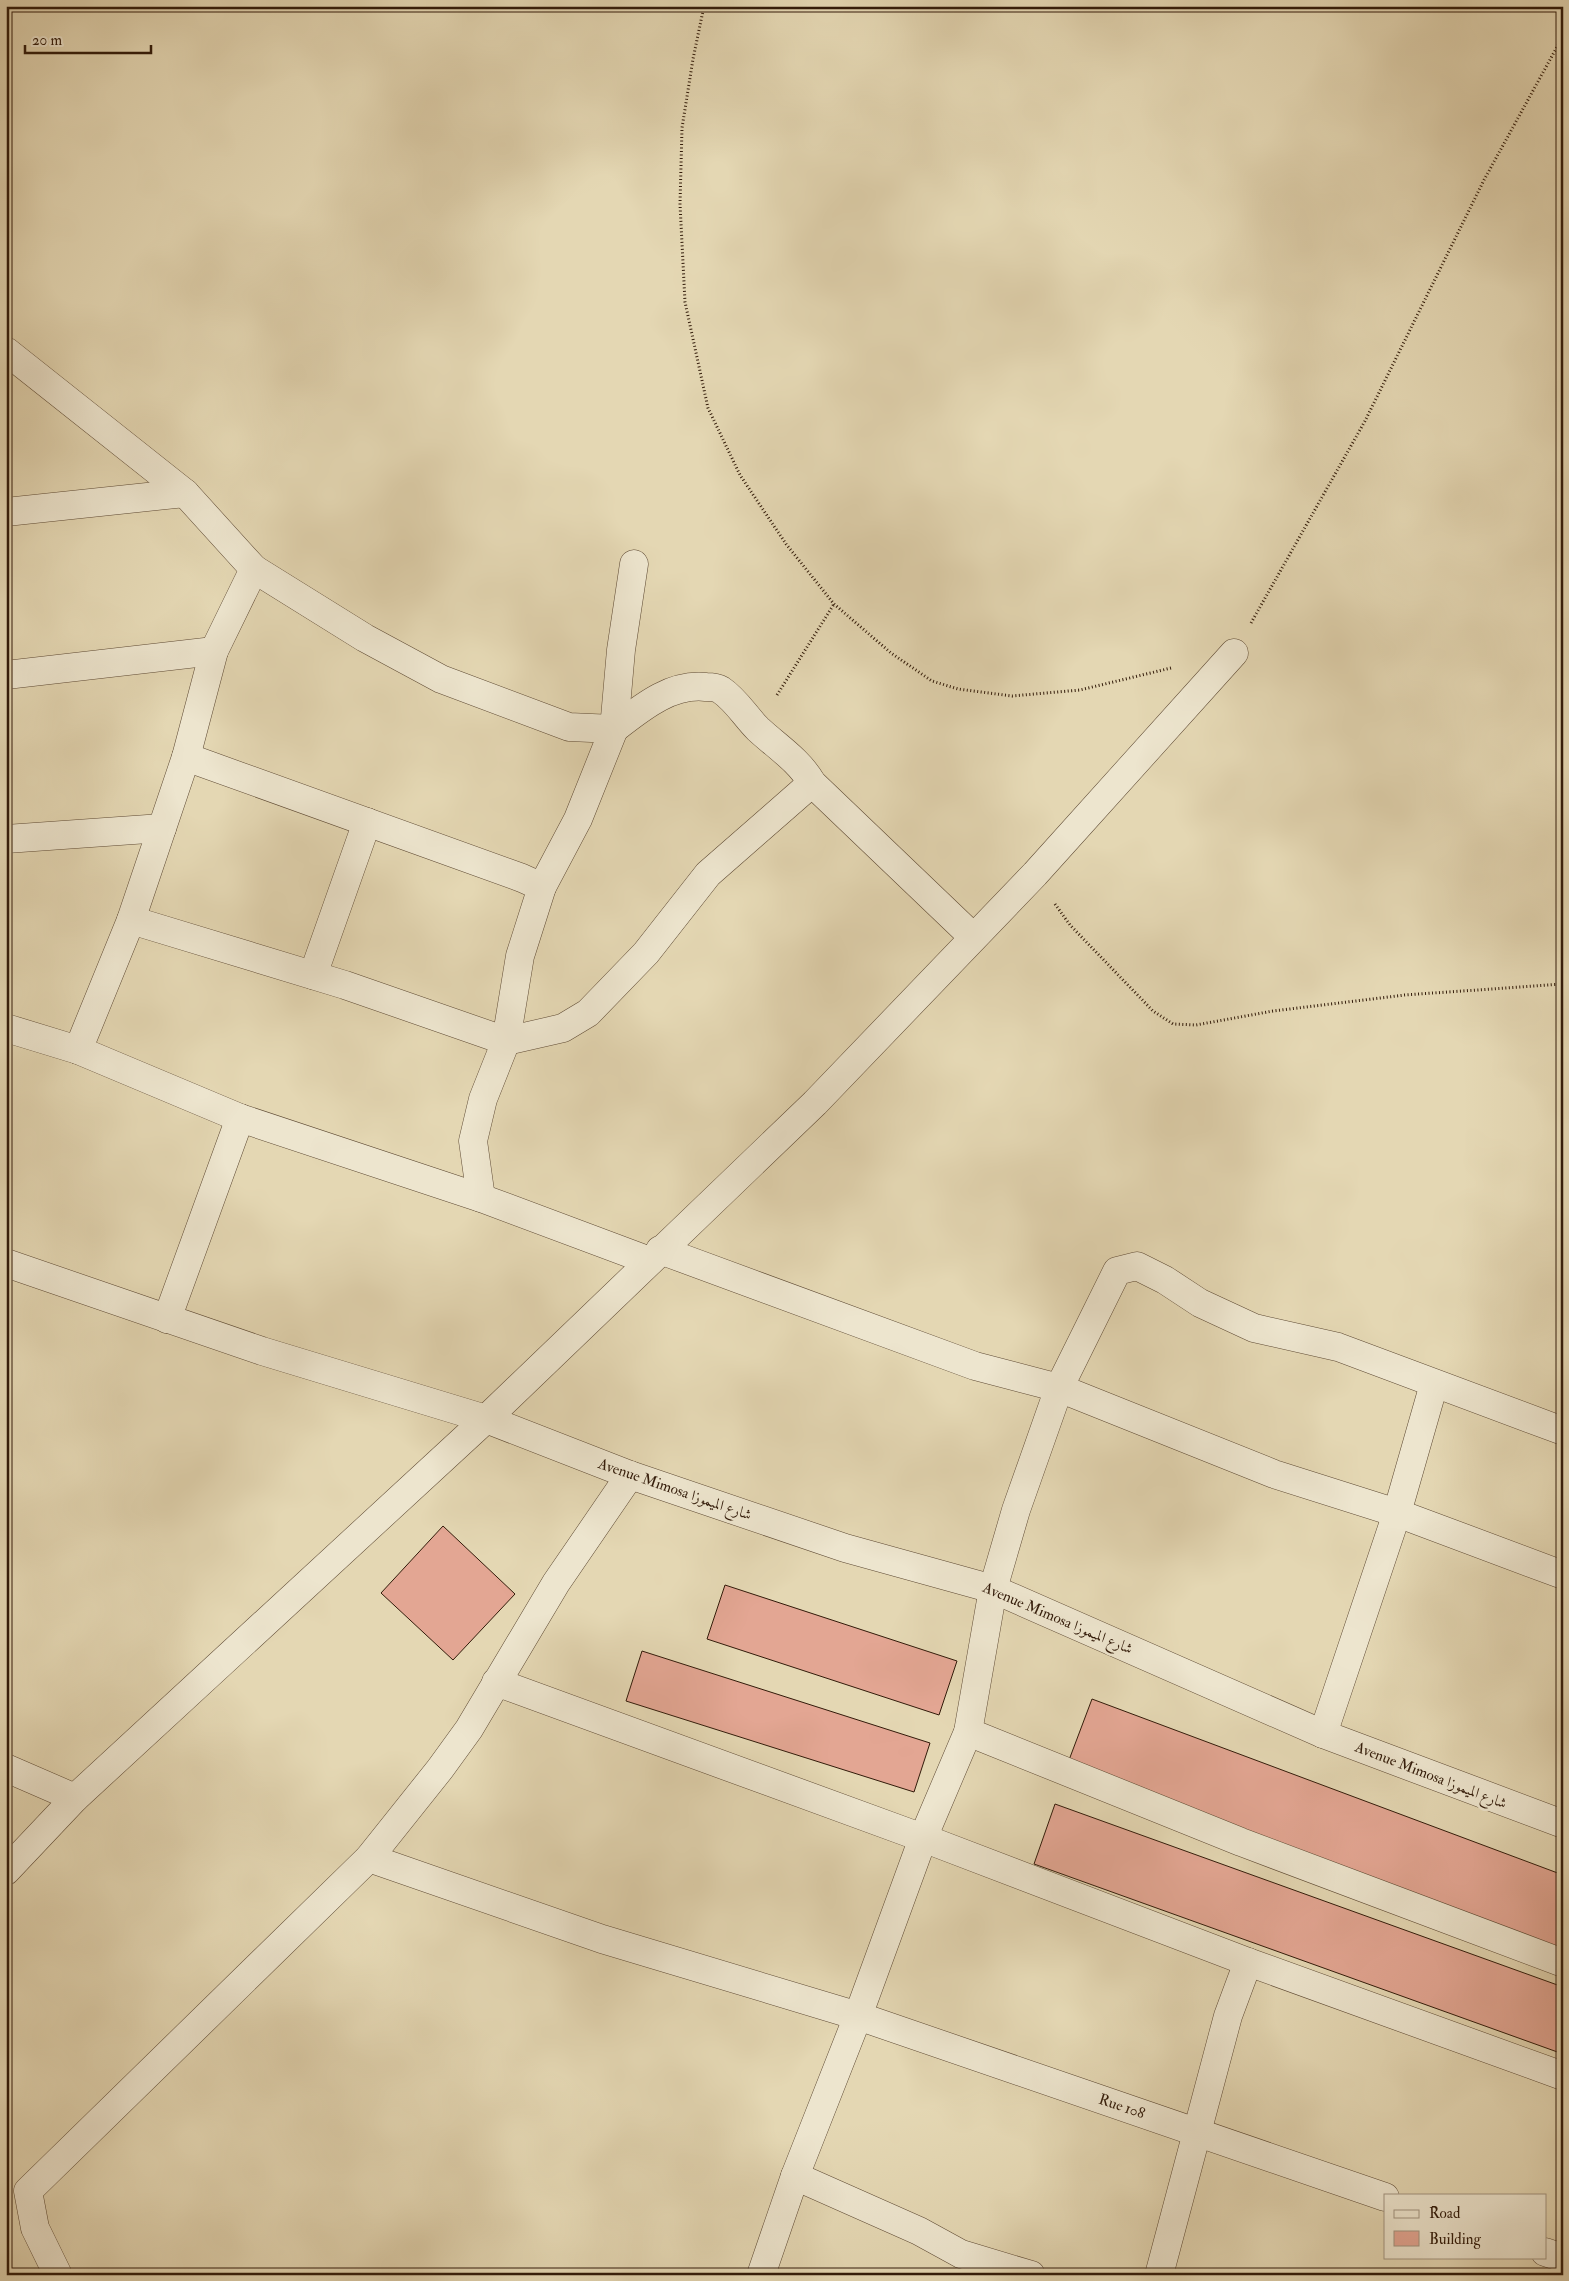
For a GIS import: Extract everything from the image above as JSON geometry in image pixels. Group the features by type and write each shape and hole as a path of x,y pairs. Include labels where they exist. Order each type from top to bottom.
{"street":[{"path":"6,352 185,494 254,569 365,638 441,679 568,727 614,729 649,702 674,691 696,686 718,688 737,703 757,728 806,772 812,782 973,937"},
{"path":"6,512 185,494"},
{"path":"480,1198 473,1141 484,1099 506,1041 520,956 542,887 578,819 614,729 621,650 634,564"},
{"path":"78,1050 131,920 186,757 214,651 254,569"},
{"path":"6,674 214,651"},
{"path":"6,1871 75,1798 486,1420 814,1103 1035,874 1234,652"},
{"path":"186,757 522,878 542,887"},
{"path":"131,920 313,974 506,1041 563,1028 588,1014 646,953 708,874 812,782"},
{"path":"313,974 368,822"},
{"path":"6,839 162,828"},
{"path":"6,1028 78,1050 240,1118 655,1255 976,1366 1059,1388 1274,1474 1397,1513 1563,1575"},
{"path":"167,1319 240,1118"},
{"name":"Avenue Mimosa شارع الميموزا","path":"6,1263 262,1351 486,1420 630,1475 845,1548 993,1589 1323,1734 1563,1824"},
{"path":"761,2275 795,2176 858,2016 923,1838 968,1732 993,1589 1016,1510 1059,1388 1117,1271 1137,1266 1166,1280 1200,1303 1254,1328 1338,1347 1563,1430"},
{"path":"1323,1734 1397,1513 1434,1384"},
{"path":"58,2275 35,2228 28,2191 369,1858 440,1769 469,1729 556,1583 630,1475"},
{"path":"496,1682 923,1838 1248,1962 1563,2076"},
{"path":"968,1732 1242,1842 1563,1963"},
{"path":"6,1768 75,1798"},
{"name":"Rue 108","path":"369,1858 602,1939 858,2016 1384,2197"},
{"path":"1159,2275 1199,2132 1228,2016 1248,1962"},
{"path":"795,2176 919,2231 958,2265 1031,2275"},
{"path":"1546,2252 1563,2258"}],"path":[{"path":"704,6 692,59 682,128 680,204 685,302 708,408 740,474 786,544 834,604 891,653 932,681 958,689 1012,696 1080,690 1176,667"},
{"path":"1234,652 1365,421 1484,180 1563,36"},
{"path":"757,728 834,604"},
{"path":"1035,874 1070,925 1153,1012 1173,1024 1196,1026 1273,1011 1405,995 1563,984"}],"building":[{"path":"443,1526 515,1594 453,1660 381,1593"},
{"path":"725,1585 957,1661 939,1715 707,1639"},
{"path":"642,1651 930,1743 914,1792 626,1701"},
{"path":"1092,1699 1563,1875 1563,1954 1066,1768"},
{"path":"1055,1804 1563,1987 1563,2054 1034,1864"}]}
